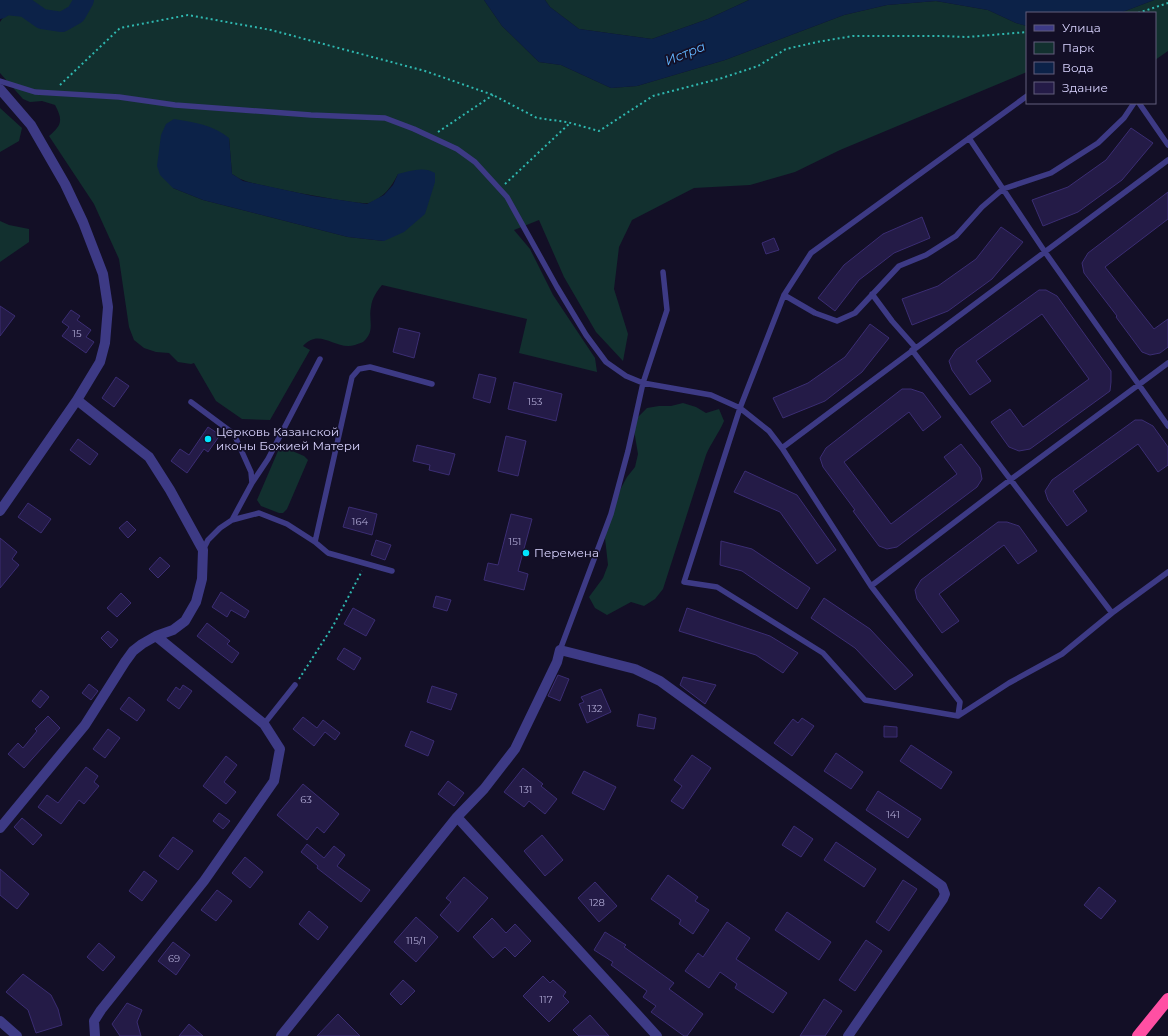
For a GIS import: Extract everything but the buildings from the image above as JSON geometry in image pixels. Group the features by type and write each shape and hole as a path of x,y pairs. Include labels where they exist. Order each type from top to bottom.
{"highway":[{"path":"1138,1036 1168,999"}],"street":[{"path":"0,89 31,125 65,184 83,222 103,274 108,308 105,343 100,362 76,400 0,511"},
{"path":"0,828 85,725 124,662 133,651 156,636 173,630 185,621 196,602 202,579 203,550 170,490 149,457 76,400"},
{"path":"95,1036 94,1021 101,1010 204,881 274,780 280,749 264,724 156,636"},
{"path":"281,1036 457,817 484,788 515,749 557,662 560,650 635,669 660,681 944,889 945,894 943,899 848,1036"},
{"path":"457,817 657,1036"},
{"path":"0,1021 17,1036"}],"lane":[{"path":"0,81 35,92 120,97 175,105 384,118 457,149 475,162 507,197 524,225 557,288 586,335 606,362 626,376 643,383 711,395 740,408 769,431 782,448 871,586 960,702 958,716"},
{"path":"1026,97 811,253 784,295 740,408 684,582 718,587 823,653 865,700 958,716 1009,683 1062,654 1112,613 1168,572"},
{"path":"784,295 815,313 837,321 855,313 899,266 926,255 956,236 982,207 1003,189 1051,173 1098,143 1124,118 1133,104"},
{"path":"1140,104 1168,145"},
{"path":"969,138 1045,252 1168,426"},
{"path":"782,448 1168,160"},
{"path":"560,650 611,514 628,451 643,383 667,310 663,272"},
{"path":"872,294 1010,480 1112,613"},
{"path":"232,520 252,483 268,459 320,359"},
{"path":"871,586 1010,480 1139,386 1168,363"},
{"path":"315,542 352,377 359,369 370,367 432,384"},
{"path":"191,402 234,434 251,472 252,483"},
{"path":"203,550 208,540 220,528 232,520 259,513 286,524 315,542 328,553 392,571"},
{"path":"264,724 295,685"}],"path":[{"path":"1141,12 1168,3"},
{"path":"52,93 120,28 188,15 271,30 425,71 493,95 537,118 570,123 599,130 653,96 722,78 758,66 786,49 853,36 967,37 1026,32"},
{"path":"430,137 493,95"},
{"path":"500,189 570,123"},
{"path":"295,685 333,626 365,564"}],"green space":[{"path":"12,0 484,0 502,26 539,62 561,65 611,88 637,86 725,60 844,15 887,5 936,1 988,10 1016,23 1026,26 1026,72 840,150 795,172 750,185 694,188 632,220 619,247 614,289 628,334 623,361 596,332 564,277 539,220 514,230 530,249 553,295 595,358 597,372 519,353 527,319 382,285 372,301 370,312 370,330 367,338 363,342 348,346 322,339 309,341 303,346 310,350 270,420 242,419 216,401 194,363 178,362 169,353 156,352 144,348 134,340 129,327 119,259 94,204 49,136 57,129 60,122 55,105 42,101 30,102 23,99 0,73 0,22 12,11","holes":["229,138 232,174 242,180 329,198 369,203 382,195 389,188 398,174 384,241 348,237 203,200 173,188"]},
{"path":"545,0 749,0 708,19 652,39 579,29 550,7"},
{"path":"1154,0 1168,0 1168,51 1156,59 1156,12 1123,12"},
{"path":"0,108 22,128 19,141 0,152"},
{"path":"0,221 9,225 29,229 29,242 0,262"},
{"path":"683,403 696,407 706,413 719,409 724,421 706,455 663,589 655,599 644,606 631,602 607,615 595,608 589,597 603,578 608,565 605,538 608,525 621,488 635,467 638,454 634,430 638,417 647,408 671,406"},
{"path":"283,447 304,456 308,460 287,509 283,513 279,513 261,506 257,500 278,451"}],"water":[{"name":"Истра","path":"484,0 545,0 550,7 579,29 652,39 708,19 749,0 1154,0 1123,12 1026,12 1026,26 1016,23 988,10 936,1 887,5 844,15 725,60 637,86 611,88 561,65 539,62 502,26"},
{"path":"174,119 210,127 229,138 232,174 243,181 313,196 367,204 384,195 393,185 398,174 422,169 435,173 435,182 425,214 404,232 384,241 348,237 203,200 173,188 160,175 157,166 161,135 166,124"}],"waterway":[{"path":"0,9 6,5 25,7 42,19 62,22 76,14 84,0"}],"place":[{"name":"Церковь Казанской иконы Божией Матери","path":"208,439"},
{"name":"Перемена","path":"526,553"}]}
